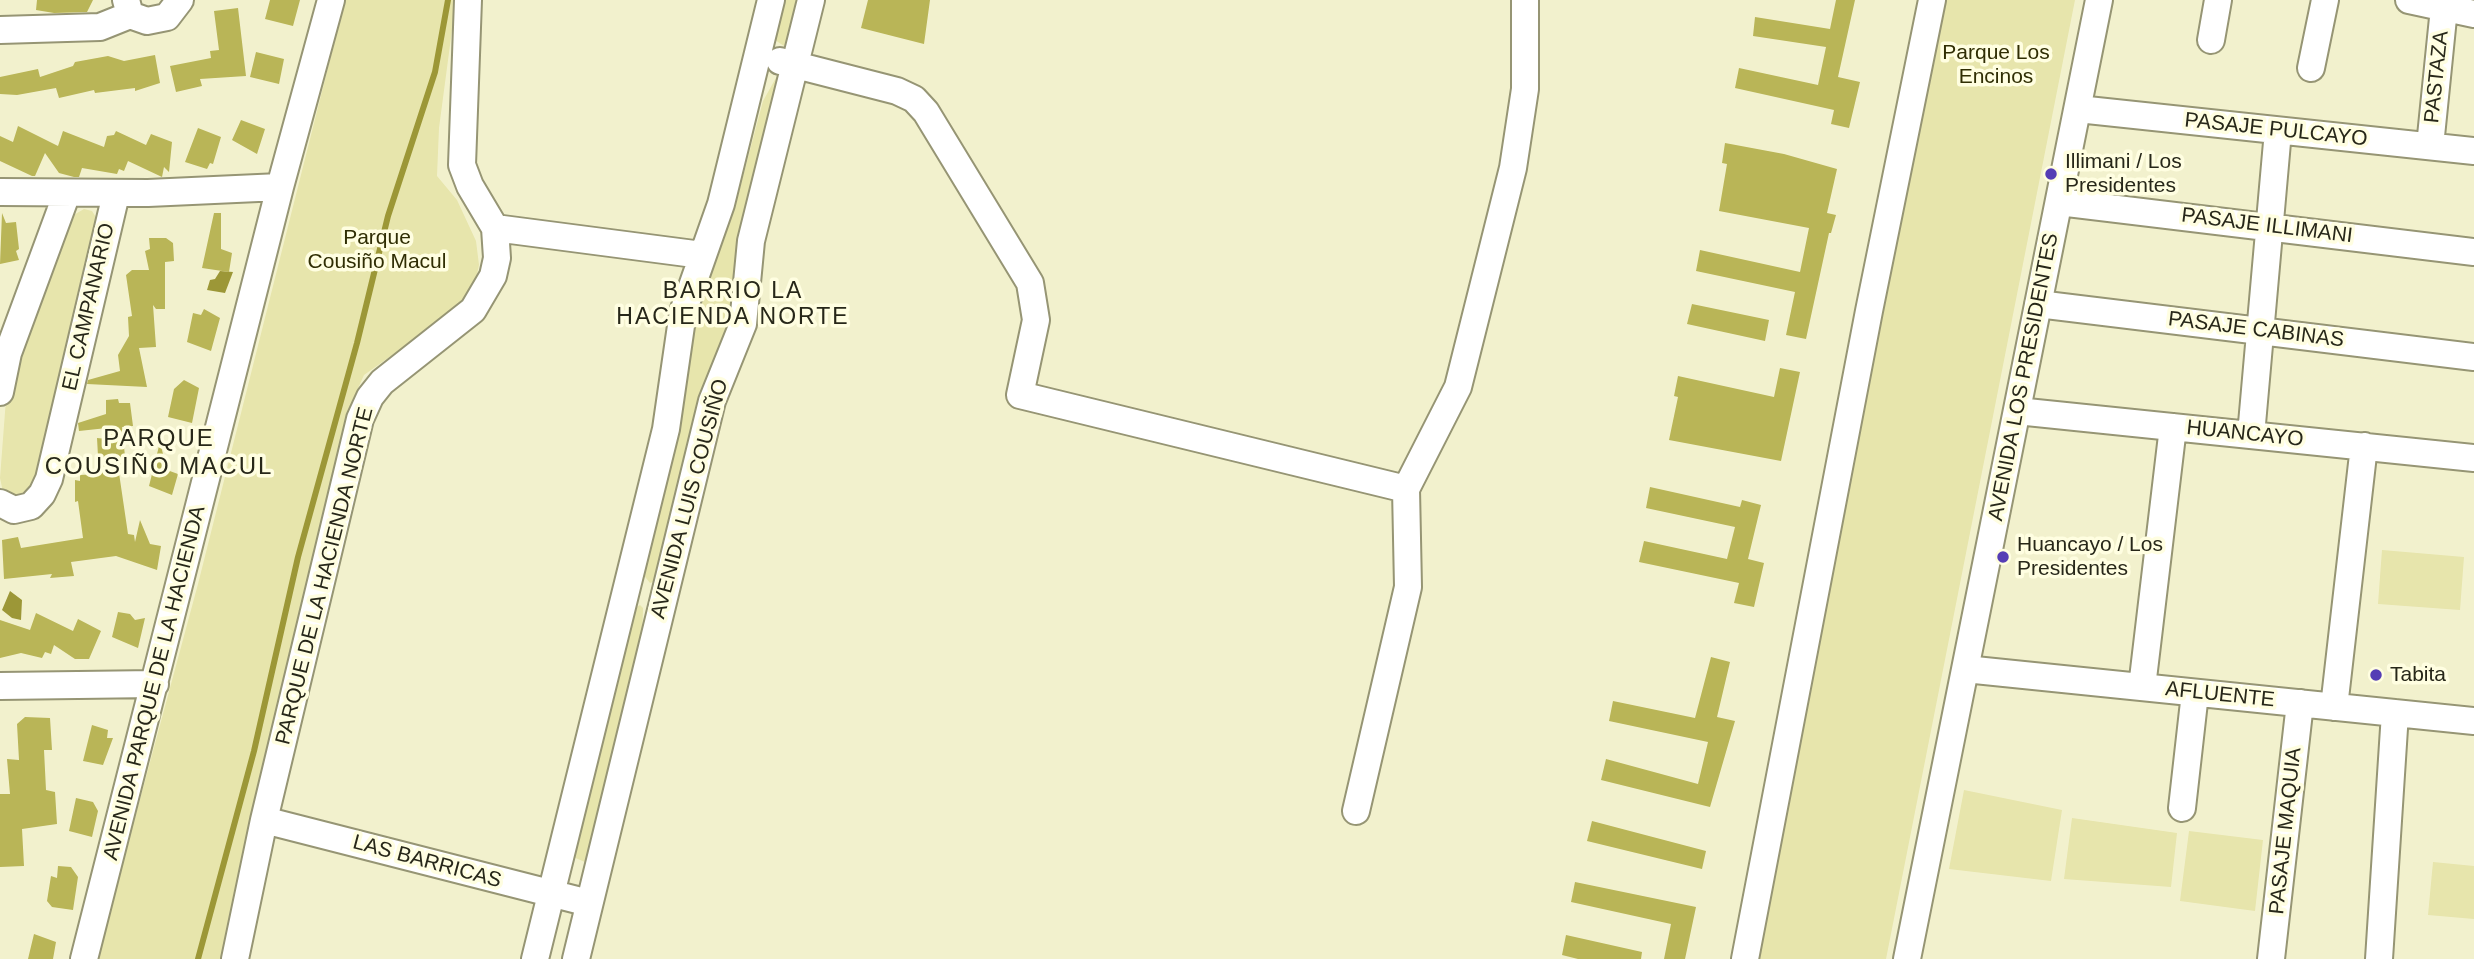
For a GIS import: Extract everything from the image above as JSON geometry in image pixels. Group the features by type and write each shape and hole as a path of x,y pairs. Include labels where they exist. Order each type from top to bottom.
{"street":[{"path":"0,30 100,27 128,7 135,19 158,21 174,11 180,0"},
{"name":"AVENIDA PARQUE DE LA HACIENDA","path":"84,959 280,187 331,0"},
{"path":"468,0 462,165 470,186 495,228 702,255"},
{"name":"AVENIDA LUIS COUSIÑO","path":"535,959 668,418 683,312 721,204 771,0"},
{"name":"AVENIDA LUIS COUSIÑO","path":"576,959 712,401 743,324 751,241 811,0"},
{"path":"1356,811 1408,587 1406,489 1458,387 1510,181 1525,89 1525,0"},
{"path":"1745,959 1869,311 1932,0"},
{"name":"AVENIDA LOS PRESIDENTES","path":"1907,959 2099,0"},
{"path":"2211,40 2218,0"},
{"path":"2311,68 2325,0"},
{"path":"2409,0 2474,15"},
{"name":"PASTAZA","path":"2430,146 2444,8"},
{"path":"759,56 897,91 914,99 926,112 1030,283 1035,320 1020,395 1406,489"},
{"name":"PASAJE PULCAYO","path":"2078,109 2474,151"},
{"path":"2250,435 2278,131"},
{"name":"EL CAMPANARIO","path":"0,192 116,194 280,187"},
{"path":"0,392 4,352 66,193"},
{"name":"EL CAMPANARIO","path":"0,503 14,510 31,506 42,494 49,479 116,194"},
{"name":"PASAJE ILLIMANI","path":"2059,202 2474,252"},
{"name":"PARQUE DE LA HACIENDA NORTE","path":"235,959 264,820 360,418 370,397 382,382 460,323 485,294 497,258 495,228"},
{"name":"PASAJE CABINAS","path":"2038,304 2474,357"},
{"name":"HUANCAYO","path":"2017,411 2474,457"},
{"path":"2142,687 2172,427"},
{"path":"2334,707 2364,446"},
{"path":"626,591 663,601"},
{"name":"AFLUENTE","path":"1965,669 2474,721"},
{"path":"0,686 155,684"},
{"path":"2182,808 2195,692"},
{"name":"PASAJE MAQUIA","path":"2271,959 2300,703"},
{"path":"2379,959 2395,713"},
{"name":"LAS BARRICAS","path":"264,820 589,903"}],"green space":[{"name":"Parque Cousiño Macul","path":"345,0 456,0 439,128 437,176 457,200 476,241 479,265 476,279 466,299 450,314 364,375 351,404 263,771 224,959 97,959 198,584"},
{"path":"781,0 803,0 788,44 784,46 772,38"},
{"name":"Parque Los Encinos","path":"1943,0 2075,0 1886,959 1756,959"},
{"path":"784,73 735,322 656,581 650,583 642,573 699,298 736,203 763,101 777,76"},
{"path":"84,209 92,211 97,219 42,479 19,500 3,492 0,478 7,386 72,216"},
{"path":"2382,550 2464,557 2460,610 2378,604"},
{"path":"640,605 643,608 642,645 585,862 566,854 632,610"},
{"path":"1964,790 2062,810 2051,881 1949,869"},
{"path":"2072,818 2177,833 2171,887 2064,879"},
{"path":"2189,831 2263,840 2255,911 2180,901"},
{"path":"2433,862 2474,866 2474,919 2428,915"}],"shaded area":[{"path":"220,271 233,272 225,293 207,290 210,280 215,279"},
{"path":"10,591 22,600 21,620 12,618 2,610"}],"building":[{"path":"37,0 93,0 87,12 54,13 36,10"},
{"path":"270,0 300,0 293,26 265,19"},
{"path":"868,0 930,0 924,44 861,28"},
{"path":"1836,0 1855,0 1838,77 1860,82 1849,128 1831,124 1834,110 1735,88 1739,68 1818,85 1826,47 1753,36 1755,17 1830,29"},
{"path":"238,8 246,76 200,79 202,86 176,92 170,66 211,58 210,51 219,50 214,11"},
{"path":"256,52 284,59 279,84 250,77"},
{"path":"155,55 160,83 135,91 135,88 95,93 94,90 59,98 56,88 17,95 0,94 0,77 38,69 40,77 73,66 75,62 108,56 124,61"},
{"path":"241,120 265,129 257,154 232,140"},
{"path":"18,126 58,146 63,131 104,147 107,136 114,135 116,131 146,145 151,134 172,142 169,172 164,167 162,177 128,161 124,171 119,169 117,174 82,168 79,177 74,177 59,173 45,153 35,176 32,176 0,161 0,136 13,142"},
{"path":"198,128 221,137 213,164 210,163 207,169 185,162"},
{"path":"1725,143 1784,154 1837,169 1827,213 1836,215 1829,233 1806,339 1786,335 1795,292 1696,271 1700,250 1800,272 1809,228 1719,211 1727,164 1722,163"},
{"path":"2,213 6,223 16,222 19,249 16,251 19,260 0,264"},
{"path":"214,213 221,213 221,249 232,253 229,272 202,268"},
{"path":"149,238 166,238 173,243 174,261 165,262 165,309 156,309 153,305 156,347 139,348 147,387 87,384 88,380 120,371 118,355 129,336 128,317 132,316 126,275 132,270 149,270 145,251 150,249"},
{"path":"1692,304 1769,320 1765,341 1687,324"},
{"path":"204,309 220,318 211,351 187,342 193,313 201,315"},
{"path":"1780,368 1800,372 1781,461 1669,440 1678,397 1674,396 1678,376 1774,397"},
{"path":"184,380 199,388 192,423 168,417 174,389"},
{"path":"118,399 119,403 130,403 133,426 122,427 127,476 119,473 128,534 134,535 135,542 140,520 150,544 161,546 157,570 116,556 71,562 74,576 50,578 52,574 4,579 2,540 18,537 21,548 83,538 78,501 75,502 75,480 80,481 80,475 99,474 97,438 107,439 107,428 79,431 78,423 106,414 106,400"},
{"path":"160,442 167,470 178,474 172,495 149,486"},
{"path":"1650,487 1740,507 1742,500 1761,505 1748,559 1764,563 1754,607 1734,603 1739,583 1639,562 1644,541 1727,559 1735,527 1646,508"},
{"path":"118,612 130,614 135,620 145,618 138,648 112,637"},
{"path":"36,613 73,631 78,619 101,631 89,659 75,659 54,645 51,654 45,652 42,658 21,653 0,658 0,620 30,630"},
{"path":"1711,657 1730,662 1717,717 1735,721 1710,807 1601,780 1606,759 1698,784 1708,742 1609,721 1613,701 1695,718"},
{"path":"25,717 50,718 52,750 44,750 46,790 55,792 57,824 22,829 24,866 0,867 0,794 10,794 7,759 19,760 17,724"},
{"path":"92,725 108,730 107,738 113,738 103,765 83,761"},
{"path":"76,798 93,802 98,811 92,837 69,831"},
{"path":"1592,821 1706,851 1702,869 1587,841"},
{"path":"58,866 71,867 78,877 73,910 52,907 47,901 51,876 57,878"},
{"path":"1575,882 1696,907 1685,959 1664,959 1671,924 1571,902"},
{"path":"34,934 56,942 53,959 28,959"},
{"path":"1566,935 1642,952 1641,959 1578,959 1562,955"}],"waterway":[{"path":"198,959 254,751 298,557 357,343 388,216 435,72 448,0"}],"place":[{"name":"Illimani / Los Presidentes","path":"2051,174"},
{"name":"Huancayo / Los Presidentes","path":"2003,557"},
{"name":"Tabita","path":"2376,675"}],"district":[{"name":"BARRIO LA HACIENDA NORTE","path":"733,305"},
{"name":"PARQUE COUSIÑO MACUL","path":"159,453"}]}
